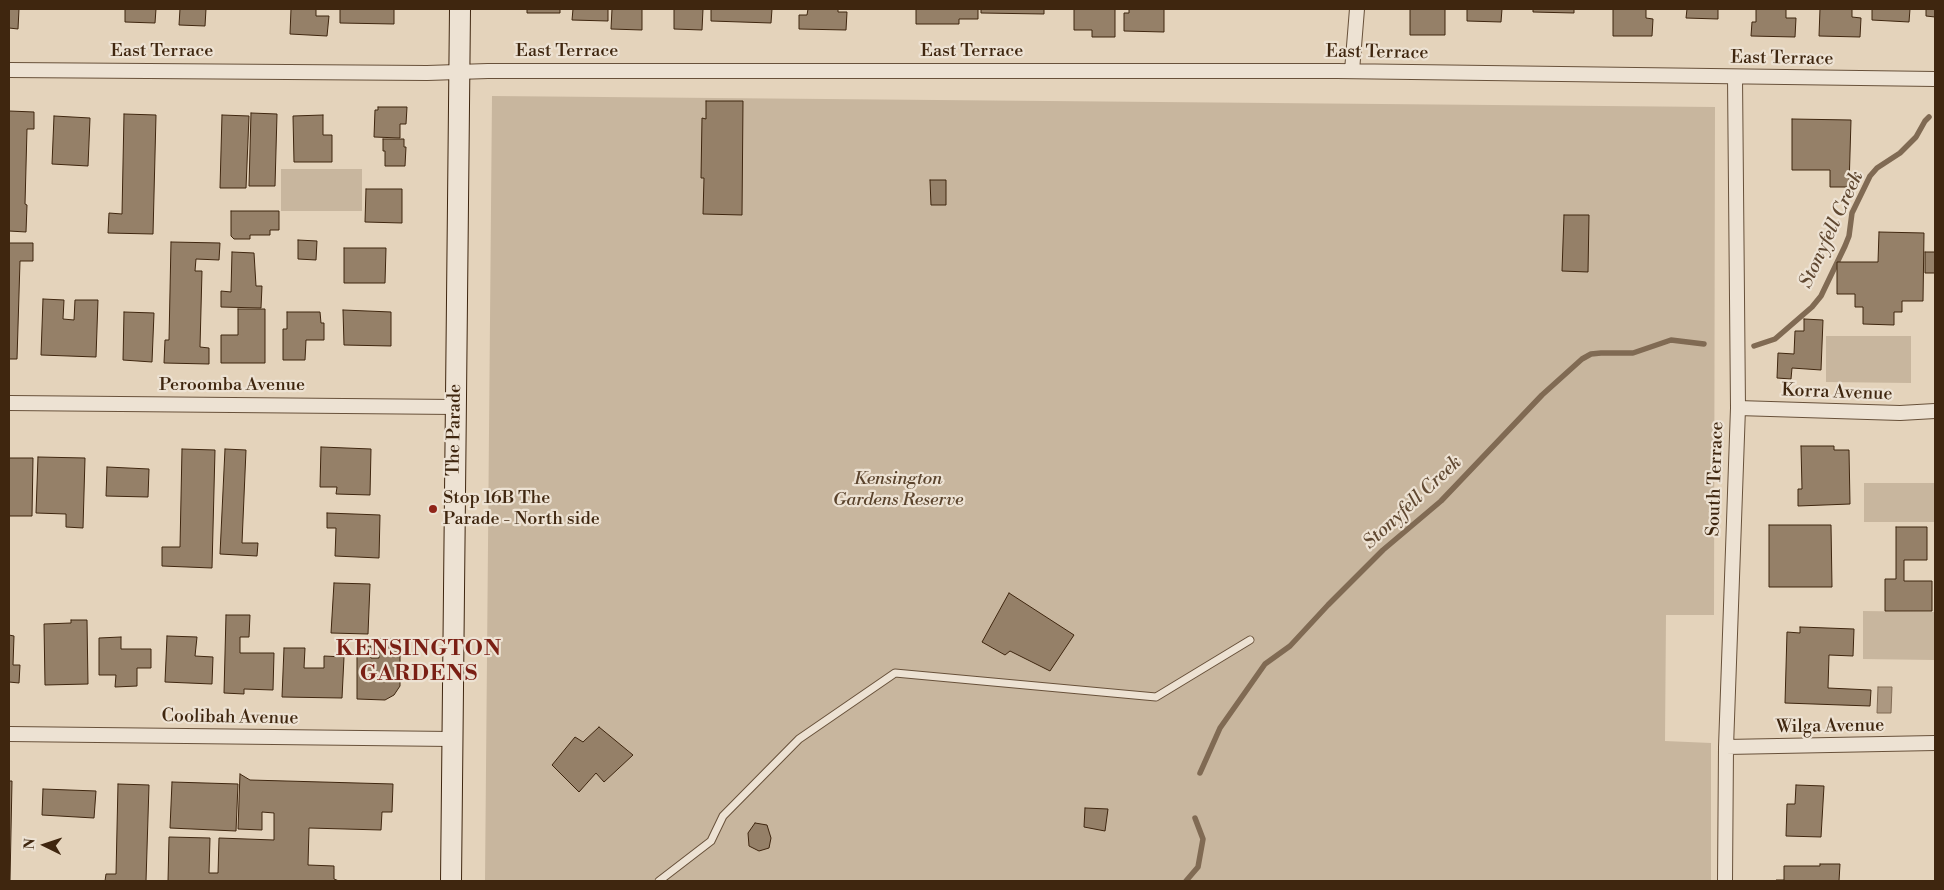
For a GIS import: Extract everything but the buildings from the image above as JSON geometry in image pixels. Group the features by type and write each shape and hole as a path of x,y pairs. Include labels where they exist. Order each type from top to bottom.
{"main road":[{"name":"The Parade","path":"451,881 460,9"}],"street":[{"path":"1352,71 1357,9"},
{"name":"East Terrace","path":"9,70 459,72 1352,71 1935,79"},
{"name":"South Terrace","path":"1725,881 1726,747 1738,408 1734,77"},
{"name":"Peroomba Avenue","path":"9,403 456,406"},
{"name":"Korra Avenue","path":"1738,408 1900,413 1935,411"},
{"name":"Coolibah Avenue","path":"9,734 451,739"},
{"name":"Wilga Avenue","path":"1726,747 1935,743"}],"lane":[{"path":"659,881 711,841 723,816 799,739 895,673 1156,697 1250,640"}],"green space":[{"name":"Kensington Gardens Reserve","path":"492,96 1715,107 1714,615 1666,615 1665,741 1711,743 1711,881 485,881"},
{"path":"281,169 362,169 362,211 281,211"},
{"path":"1826,336 1911,336 1911,383 1826,382"},
{"path":"1864,483 1935,483 1935,522 1864,522"},
{"path":"1863,611 1935,612 1935,660 1863,659"}],"shaded area":[{"path":"1878,687 1892,687 1891,713 1877,713"}],"waterway":[{"name":"Stonyfell Creek","path":"1754,346 1775,339 1812,307 1821,296 1845,246 1849,236 1852,213 1870,176 1877,168 1900,153 1916,137 1929,117"},
{"name":"Stonyfell Creek","path":"1200,773 1220,728 1265,664 1290,646 1383,550 1441,501 1542,395 1582,359 1591,354 1633,353 1671,340 1704,344"},
{"name":"Stonyfell Creek","path":"1186,881 1198,867 1203,839 1195,818"}],"place":[{"name":"Stop 16B The Parade - North side","path":"433,509"}],"district":[{"name":"KENSINGTON GARDENS","path":"419,662"}]}
